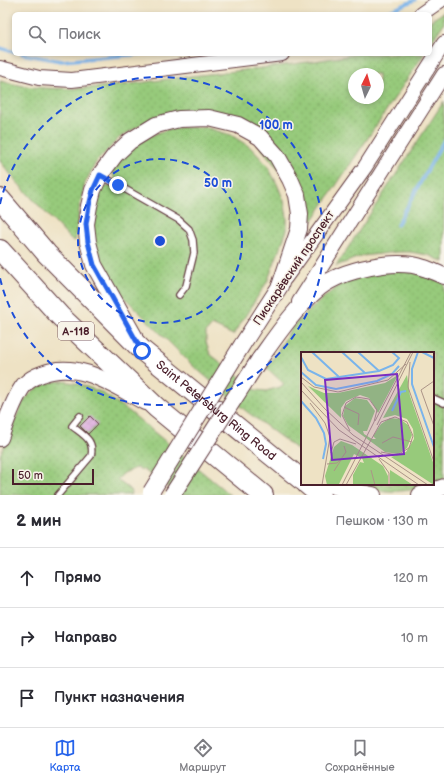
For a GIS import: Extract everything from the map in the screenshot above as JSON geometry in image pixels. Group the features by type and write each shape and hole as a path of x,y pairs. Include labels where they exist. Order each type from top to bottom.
{"highway":[{"name":"Saint Petersburg Ring Road","path":"0,199 47,254 142,351 301,479"},
{"name":"А-118","path":"0,250 60,316 157,408 263,495"},
{"path":"307,485 320,495"}],"main road":[{"path":"142,351 94,265 89,248 86,224 93,190 100,175 114,154 130,141 156,126 179,119 209,118 238,125 260,137 277,156 297,195 300,214 299,229 280,286"},
{"path":"288,319 320,287 351,272 380,265 407,264 424,268 444,276"},
{"name":"Пискарёвский проспект","path":"150,493 280,286"},
{"name":"Пискарёвский проспект","path":"172,495 259,360 288,319"},
{"path":"0,438 24,385 36,376 58,369 78,371 95,376 157,408"},
{"path":"277,459 301,471"},
{"path":"331,485 351,491 373,495"},
{"path":"420,495 444,487"}],"street":[{"path":"424,12 441,0"},
{"name":"Пискарёвский проспект","path":"280,286 365,167 444,43"},
{"path":"0,68 39,78 72,80 266,56"},
{"name":"Пискарёвский проспект","path":"288,319 444,74"}],"lane":[{"path":"100,175 179,220 189,230 194,240 194,253 186,286 178,295"},
{"path":"434,398 444,403"},
{"path":"58,495 91,456 92,449 90,441 72,426 80,416"}],"green space":[{"path":"444,12 444,23 432,41 432,20"},
{"path":"346,56 423,56 305,232 299,195 238,119 147,121 119,138 96,162 85,183 79,210 75,241 70,239 15,180 0,161 0,81 23,86 71,89 95,88"},
{"path":"444,101 444,262 428,255 410,252 397,252 362,256 336,266"},
{"path":"204,127 231,135 250,147 267,165 284,201 287,217 287,230 267,282 233,335 212,325 206,332 206,342 210,354 256,390 266,391 280,387 284,384 267,368 293,326 322,299 341,284 364,274 407,270 444,283 444,479 434,484 434,352 301,352 301,452 246,411 192,365 118,291 105,272 95,251 92,234 99,189 117,185 111,169 140,142 157,133 176,128"},
{"path":"63,381 79,384 101,392 130,412 230,495 179,495 144,470 136,468 124,473 117,480 132,491 130,495 0,495 0,455 22,404 30,394 45,384"},
{"path":"350,485 429,485 405,491 386,491"}],"building":[{"path":"90,416 98,424 88,434 80,426"}],"waterway":[{"path":"388,12 415,0"},
{"path":"0,48 12,51"},
{"path":"33,56 61,61 117,56"},
{"path":"397,225 444,140"}],"route":[{"path":"118,185 100,175 93,190 89,206 86,224 88,242 94,265 142,351"}]}
